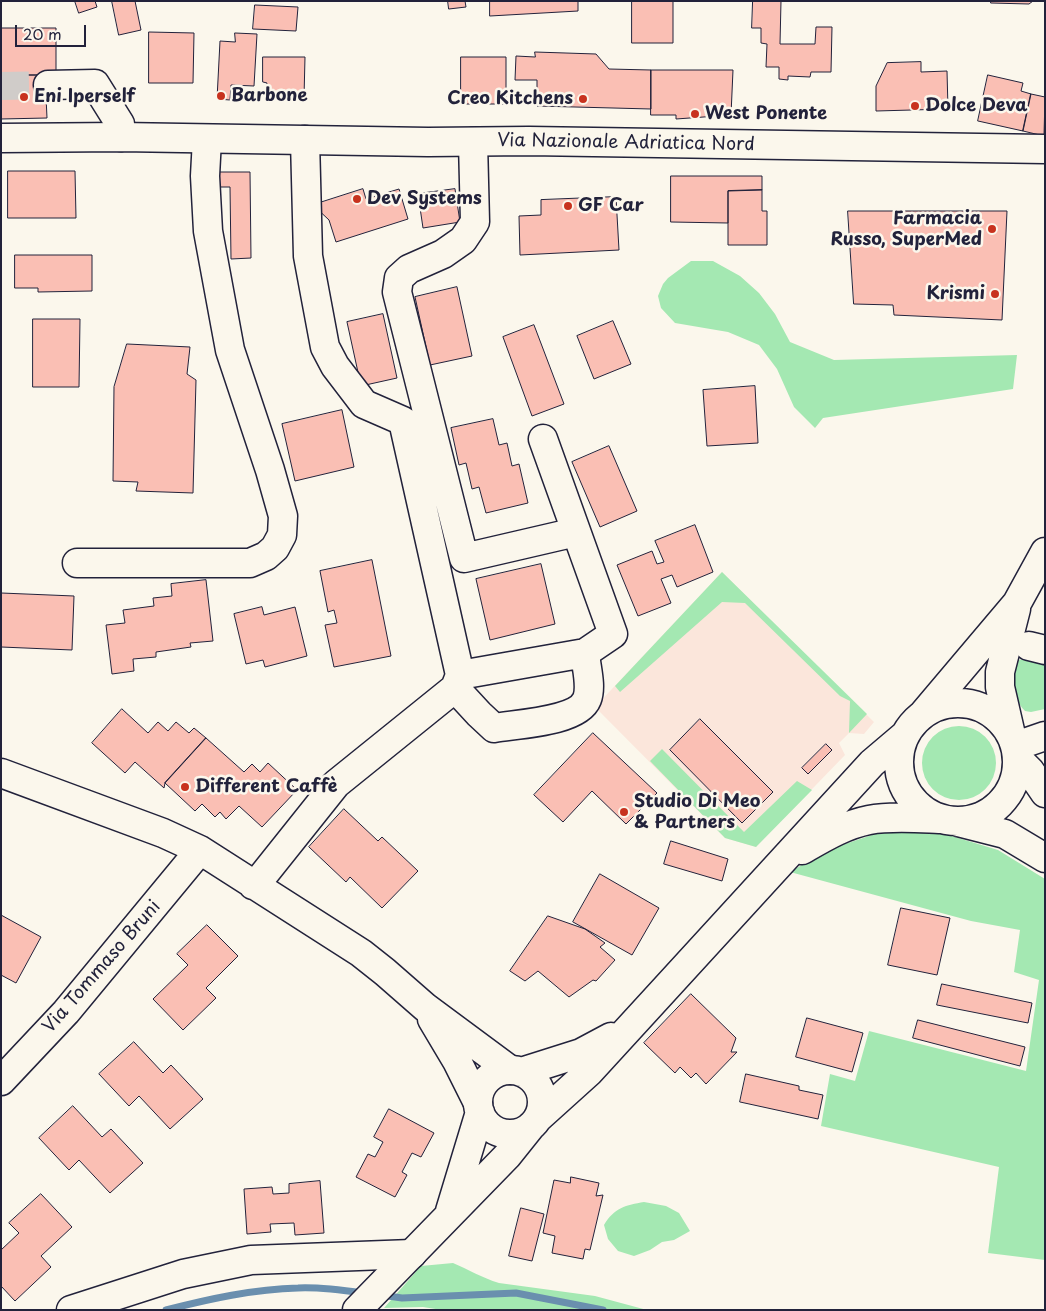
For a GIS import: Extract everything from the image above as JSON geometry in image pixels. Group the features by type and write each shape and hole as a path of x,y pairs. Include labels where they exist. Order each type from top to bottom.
{"street":[{"path":"48,85 95,84 120,124 121,137"},
{"name":"Via Nazionale Adriatica Nord","path":"1,138 121,137 473,142 529,141 1045,149"},
{"path":"77,563 250,563 266,556 275,548 282,535 283,516 228,341 208,230 205,176 206,139"},
{"path":"305,140 308,256 325,347 335,366 364,404 402,421 458,681 479,714 494,728 559,718 583,707 588,698 589,690 585,653"},
{"path":"473,142 475,222 463,240 443,254 409,269 398,278 397,292 464,558 576,532"},
{"path":"253,885 261,878 336,784 458,681 585,653 613,634 543,439"},
{"path":"1017,603 1000,672 1000,687 1015,747 1016,778 1008,795 994,809 978,819 948,821 921,809 907,794 900,775 899,754 906,735 914,723 1017,603 1045,552"},
{"path":"924,713 943,705 963,703 983,708 999,720 1045,793"},
{"path":"425,1007 457,1061 484,1122 492,1129 501,1133 512,1134 522,1132 589,1072 872,763 906,735"},
{"path":"1015,747 1045,736"},
{"path":"1,773 163,832 200,850 360,953 425,1007 516,1071 530,1078 540,1091 541,1107 535,1122 507,1156 391,1276 363,1309"},
{"path":"779,864 840,830 868,820 906,817 948,821 1005,834 1045,858"},
{"name":"Via Tommaso Bruni","path":"1,1081 66,1012 200,850"},
{"path":"450,1214 479,1107 480,1093 484,1084 491,1076 500,1072 516,1071 581,1054 634,1024"},
{"path":"71,1310 183,1274 251,1260 412,1254"}],"shaded area":[{"path":"722,572 874,722 864,734 849,733 839,743 845,755 756,847 725,838 595,707"}],"green space":[{"path":"691,261 713,261 740,276 759,293 775,314 790,342 834,360 1017,355 1013,389 823,418 815,428 794,407 777,369 759,345 728,332 675,323 661,308 658,296 663,284"},
{"path":"722,572 867,714 849,733 850,701 840,696 745,603 722,602 620,692 615,686"},
{"path":"1018,660 1045,660 1045,709 1031,712 1025,711 1017,700 1014,687 1016,667"},
{"path":"959,726 973,729 985,737 993,749 996,763 993,777 985,789 973,797 959,800 945,797 933,789 925,777 922,763 925,749 933,737 945,729"},
{"path":"662,749 744,832 797,781 812,790 756,847 725,838 650,761"},
{"path":"916,830 945,834 998,850 1045,879 1045,1260 988,1253 999,1167 821,1126 830,1074 855,1081 869,1031 1026,1071 1039,980 1014,972 1020,930 971,921 790,872 827,850 878,833"},
{"path":"644,1202 666,1206 679,1213 690,1231 674,1240 662,1242 650,1250 634,1256 618,1251 608,1239 604,1225 621,1208"},
{"path":"453,1263 499,1283 595,1296 647,1310 442,1310 423,1307 384,1308 421,1266"}],"building":[{"path":"75,1 95,1 97,7 79,13"},
{"path":"112,1 135,1 141,30 119,35"},
{"path":"448,1 465,1 466,7 449,9"},
{"path":"490,1 578,1 578,11 490,16"},
{"path":"632,1 673,1 673,43 632,43"},
{"path":"753,1 781,1 780,44 815,44 816,27 832,27 831,72 811,72 810,77 788,76 788,80 779,79 779,67 766,67 767,44 761,43 761,28 752,28"},
{"path":"991,1 1033,1 1029,4 991,3"},
{"path":"255,5 298,7 296,31 253,29"},
{"path":"1,28 56,28 56,75 1,75"},
{"path":"149,32 194,33 193,83 149,83"},
{"path":"235,33 257,34 254,86 231,85 230,100 217,99 220,41 235,42"},
{"path":"535,52 596,54 609,69 651,70 651,109 537,106 537,80 515,80 516,56 535,57"},
{"path":"263,57 305,57 304,98 267,98 267,83 263,82"},
{"path":"461,57 506,57 506,104 461,104"},
{"path":"921,62 921,72 947,71 948,109 876,111 876,86 887,63"},
{"path":"651,70 733,70 731,115 676,119 676,115 651,115"},
{"name":"Eni Iperself","path":"1,75 45,75 47,118 1,119"},
{"path":"988,75 1023,83 1021,91 1031,94 1023,131 978,121"},
{"path":"1031,94 1045,97 1044,136 1023,131"},
{"path":"8,171 75,171 76,218 8,218"},
{"path":"216,172 250,172 251,258 231,259 230,187 217,187"},
{"path":"671,176 762,176 762,190 728,191 728,223 671,222"},
{"path":"363,189 366,199 399,189 408,219 336,242 329,220 313,205"},
{"path":"455,189 460,222 423,228 418,194"},
{"path":"762,190 762,211 767,211 767,245 728,245 728,191"},
{"path":"616,197 619,250 520,255 519,216 541,215 541,200"},
{"path":"848,211 1007,211 1002,320 894,315 893,305 854,304"},
{"path":"15,255 92,255 92,291 38,292 38,288 15,288"},
{"path":"457,287 472,356 430,365 415,297"},
{"path":"383,314 397,378 361,386 347,322"},
{"path":"33,319 80,319 79,387 33,387"},
{"path":"613,321 631,364 594,379 577,336"},
{"path":"534,325 564,404 532,416 503,337"},
{"path":"127,344 190,347 187,374 196,380 193,493 136,491 138,482 113,481 114,387"},
{"path":"755,386 758,443 707,446 703,390"},
{"path":"342,410 354,467 295,481 282,424"},
{"path":"493,419 499,445 507,443 512,466 519,464 528,503 486,513 479,487 472,489 466,463 459,465 451,428"},
{"path":"609,446 637,511 600,527 572,462"},
{"path":"695,525 713,572 677,587 672,575 661,579 671,603 638,616 617,565 652,551 657,564 664,562 655,541"},
{"path":"372,560 391,656 334,667 325,625 337,623 334,610 328,612 320,571"},
{"path":"541,564 555,624 490,640 476,579"},
{"path":"206,580 213,641 190,643 191,647 156,652 156,657 133,659 134,671 112,674 106,625 125,623 123,610 154,606 153,598 172,596 171,584"},
{"path":"1,593 74,596 72,650 1,647"},
{"path":"262,607 264,615 295,607 307,656 265,667 263,660 246,664 234,614"},
{"path":"122,709 148,733 158,722 168,731 176,722 189,733 194,728 206,738 165,783 164,788 135,762 125,773 92,743"},
{"path":"700,719 773,792 742,823 670,750"},
{"path":"593,733 657,793 626,824 592,791 563,822 534,795"},
{"path":"206,738 244,772 252,764 260,772 268,763 297,790 262,827 239,806 226,819 220,812 215,817 202,804 195,811 165,783"},
{"path":"826,744 832,750 808,774 802,768"},
{"path":"344,809 378,841 382,837 418,871 382,908 350,877 346,882 309,847"},
{"path":"671,841 728,859 722,881 664,864"},
{"path":"600,874 659,908 632,955 573,922"},
{"path":"901,908 950,918 937,975 888,965"},
{"path":"1,915 41,937 16,983 1,975"},
{"path":"548,916 585,929 605,943 600,947 615,960 596,981 593,980 569,997 538,971 525,981 510,971"},
{"path":"207,925 238,956 206,988 216,998 183,1030 153,999 188,965 177,954"},
{"path":"942,984 1032,1003 1028,1023 937,1005"},
{"path":"691,994 736,1038 731,1052 737,1052 706,1084 696,1073 691,1078 680,1067 675,1073 644,1043"},
{"path":"807,1018 863,1033 852,1072 796,1057"},
{"path":"918,1020 1025,1047 1020,1066 913,1038"},
{"path":"134,1042 163,1073 171,1065 203,1099 170,1129 139,1096 129,1106 99,1074"},
{"path":"746,1074 799,1086 799,1090 823,1095 818,1119 740,1102"},
{"path":"73,1106 102,1137 111,1129 143,1163 110,1193 79,1160 69,1170 39,1138"},
{"path":"389,1109 434,1133 421,1157 412,1153 402,1172 407,1175 395,1197 356,1177 368,1154 375,1157 383,1142 374,1137"},
{"path":"571,1177 599,1183 596,1196 603,1195 590,1250 585,1249 583,1259 552,1253 555,1236 543,1233 554,1180 570,1183"},
{"path":"320,1181 324,1233 295,1235 294,1223 270,1224 271,1232 247,1234 244,1189 272,1187 273,1194 289,1193 289,1184"},
{"path":"41,1194 72,1227 41,1256 51,1267 15,1301 1,1286 1,1250 19,1233 9,1223"},
{"path":"521,1208 544,1214 532,1261 509,1256"}],"waterway":[{"path":"166,1310 232,1295 265,1290 323,1288 363,1293"},
{"path":"381,1295 402,1298 516,1293 603,1310"}],"tunnel":[{"path":"1,86 48,85"}],"place":[{"name":"Barbone","path":"221,96"},
{"name":"Eni Iperself","path":"24,97"},
{"name":"Creo Kitchens","path":"583,99"},
{"name":"Dolce Deva","path":"915,106"},
{"name":"West Ponente","path":"695,114"},
{"name":"Dev Systems","path":"357,199"},
{"name":"GF Car","path":"568,206"},
{"name":"Farmacia Russo, SuperMed","path":"992,229"},
{"name":"Krismi","path":"995,294"},
{"name":"Different Caffè","path":"185,787"},
{"name":"Studio Di Meo & Partners","path":"624,812"}]}
